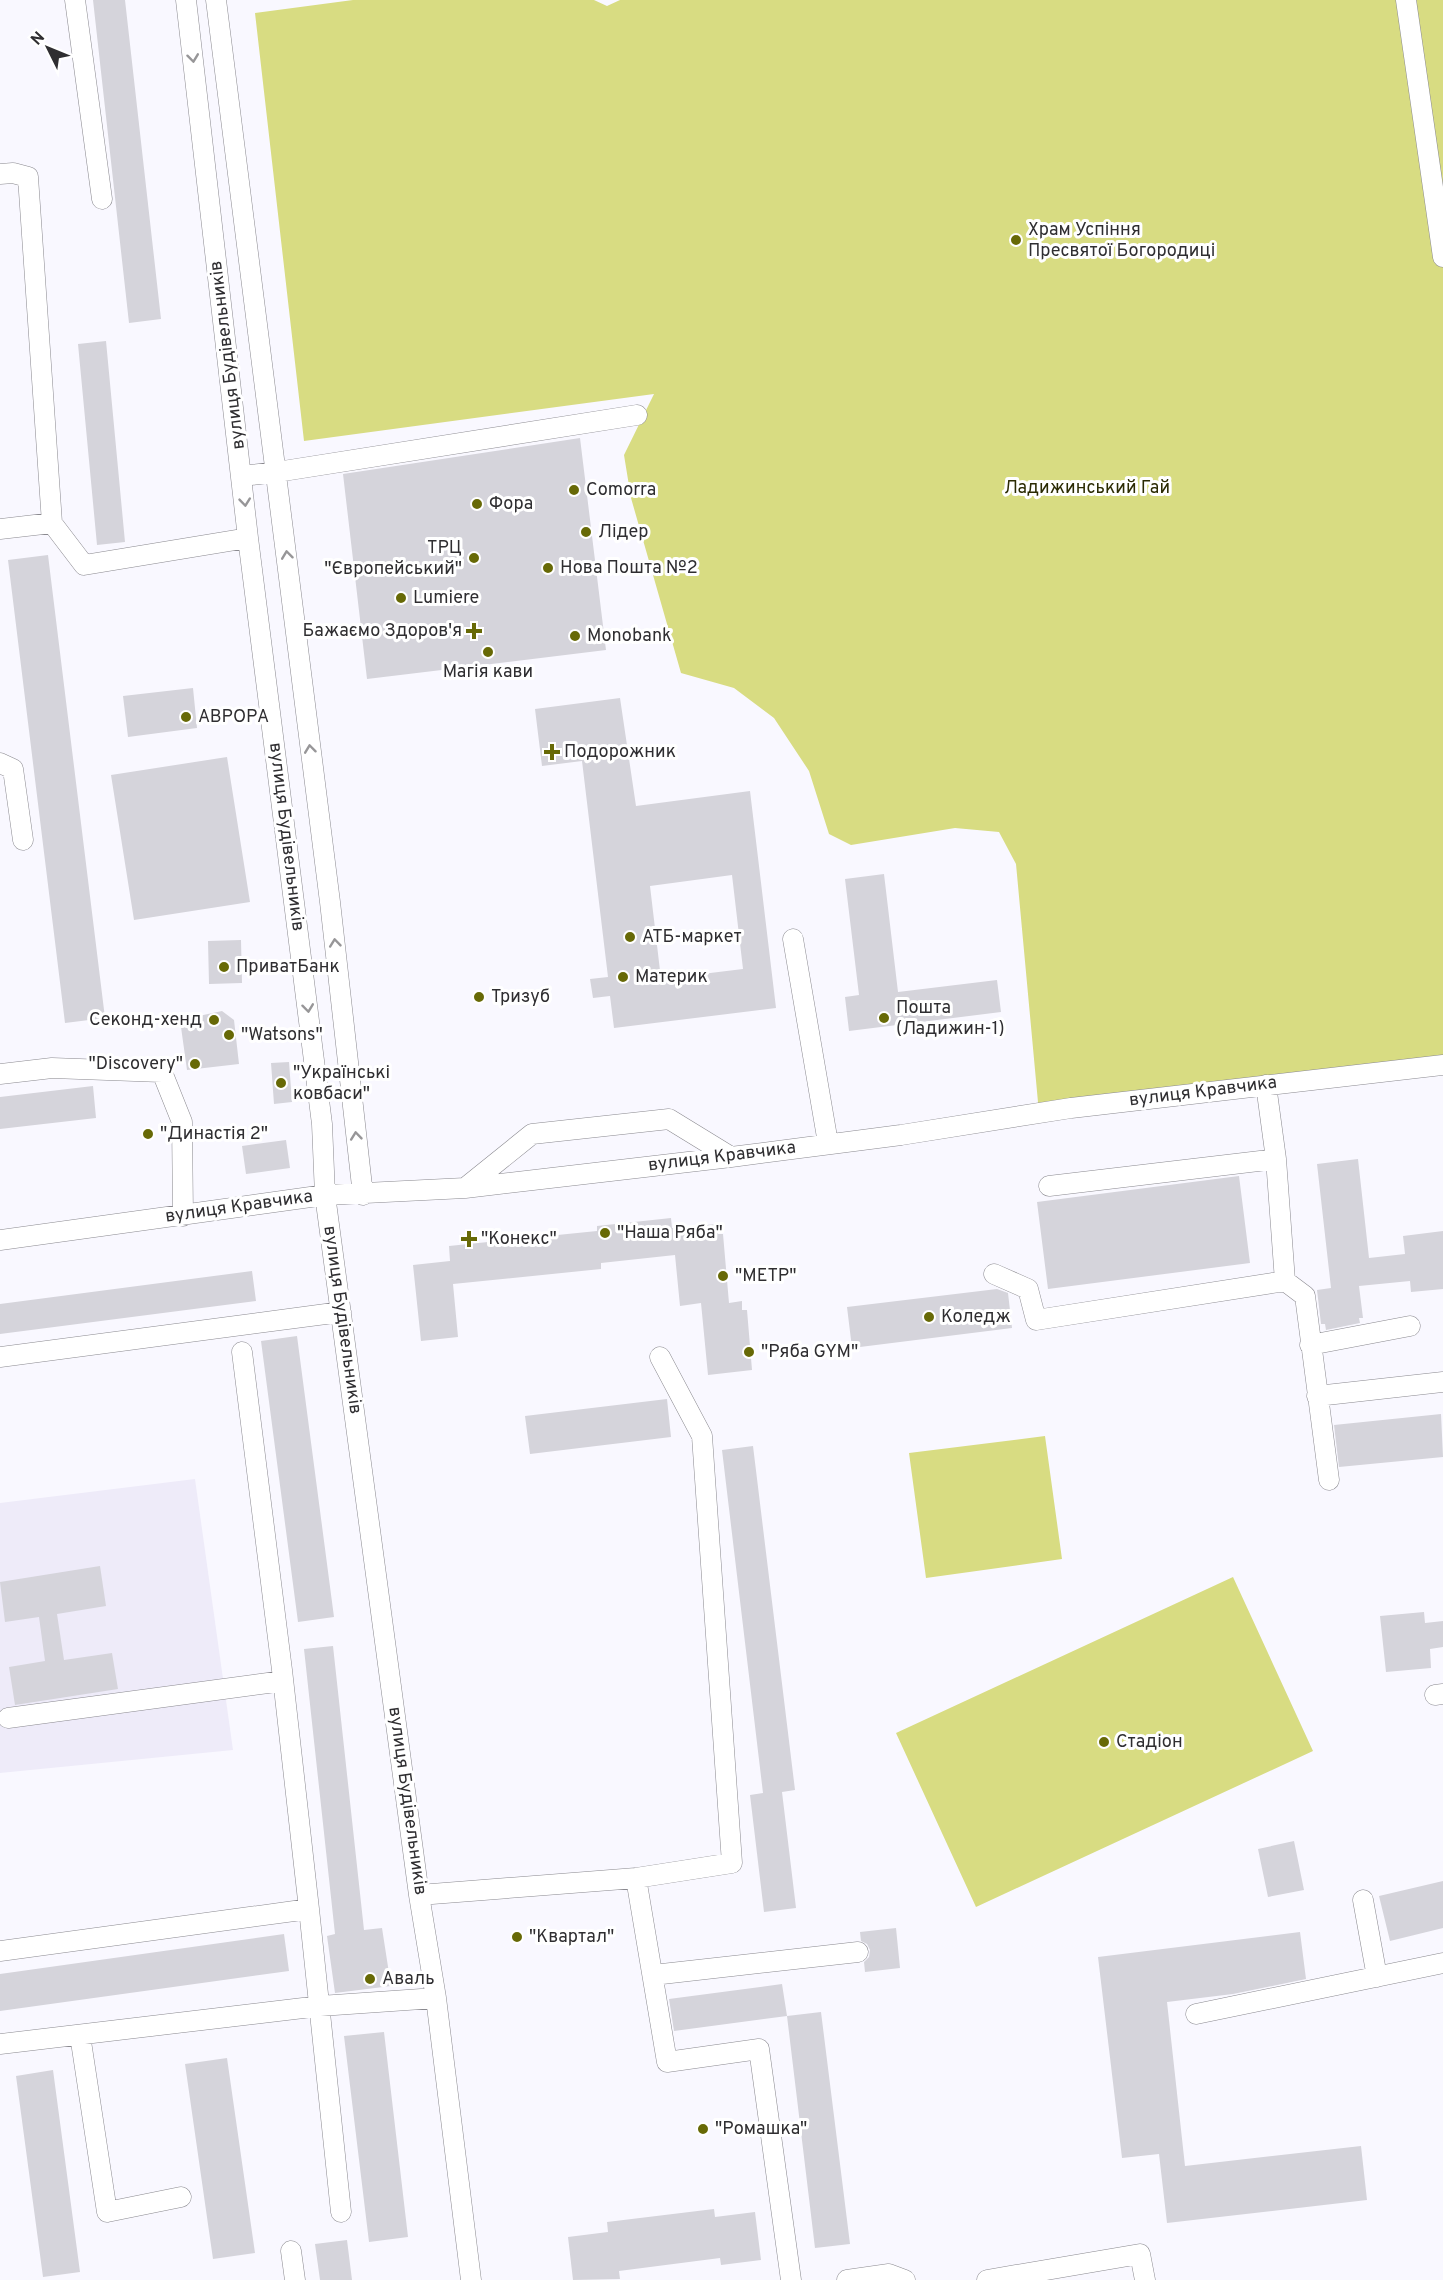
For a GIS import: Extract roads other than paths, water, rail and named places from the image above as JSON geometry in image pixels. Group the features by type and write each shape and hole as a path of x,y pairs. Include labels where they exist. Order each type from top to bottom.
{"street":[{"path":"75,0 102,199"},
{"name":"вулиця Будівельників","path":"186,0 248,538 322,1124 325,1195 419,1895 436,1998 471,2280"},
{"path":"216,0 330,902 363,1194"},
{"path":"1406,0 1443,257"},
{"path":"0,174 13,173 28,177 52,523 84,565 248,538"},
{"path":"242,476 637,415"},
{"path":"0,529 52,523"},
{"path":"270,709 305,705"},
{"path":"0,763 13,769 23,840"},
{"path":"793,939 828,1143"},
{"name":"вулиця Кравчика","path":"0,1240 325,1195 465,1188 731,1157 901,1135 1071,1108 1443,1065"},
{"path":"0,1074 52,1068 162,1072 182,1122 183,1216"},
{"path":"1266,1085 1276,1159 1285,1281"},
{"path":"465,1188 532,1134 669,1119 731,1157"},
{"path":"1049,1186 1276,1159"},
{"path":"994,1274 1028,1289 1036,1320 1285,1281 1305,1296 1329,1480"},
{"path":"0,1357 341,1312"},
{"path":"1311,1345 1410,1326"},
{"path":"242,1352 283,1681 341,2211"},
{"path":"419,1895 636,1878 732,1863 702,1436 660,1357"},
{"path":"1317,1396 1443,1382"},
{"path":"8,1718 283,1681"},
{"path":"636,1878 667,2062 759,2049 791,2280"},
{"path":"1364,1900 1377,1977"},
{"path":"0,1951 309,1909"},
{"path":"653,1975 858,1952"},
{"path":"1196,2014 1443,1963"},
{"path":"0,2044 320,2006 436,1998"},
{"path":"80,2035 107,2212 181,2197"},
{"path":"291,2251 295,2280"},
{"path":"987,2280 1140,2254 1145,2280"},
{"path":"847,2280 889,2274 905,2280"}],"place":[{"name":"Храм Успіння Пресвятої Богородиці","path":"1016,240"},
{"name":"Comorra","path":"574,490"},
{"name":"Фора","path":"477,504"},
{"name":"Лідер","path":"586,532"},
{"name":"ТРЦ \"Європейський\"","path":"474,558"},
{"name":"Нова Пошта №2","path":"548,568"},
{"name":"Lumiere","path":"401,598"},
{"name":"Бажаємо Здоров'я","path":"474,631"},
{"name":"Monobank","path":"575,636"},
{"name":"Магія кави","path":"488,652"},
{"name":"АВРОРА","path":"186,717"},
{"name":"Подорожник","path":"552,752"},
{"name":"АТБ-маркет","path":"630,937"},
{"name":"ПриватБанк","path":"224,967"},
{"name":"Материк","path":"623,977"},
{"name":"Тризуб","path":"479,997"},
{"name":"Пошта (Ладижин-1)","path":"884,1018"},
{"name":"Секонд-хенд","path":"214,1020"},
{"name":"\"Watsons\"","path":"229,1035"},
{"name":"\"Discovery\"","path":"195,1064"},
{"name":"\"Українські ковбаси\"","path":"281,1083"},
{"name":"\"Династія 2\"","path":"148,1134"},
{"name":"\"Наша Ряба\"","path":"605,1233"},
{"name":"\"Конекс\"","path":"469,1239"},
{"name":"\"МЕТР\"","path":"723,1276"},
{"name":"Коледж","path":"929,1317"},
{"name":"\"Ряба GYM\"","path":"749,1352"},
{"name":"Стадіон","path":"1104,1742"},
{"name":"\"Квартал\"","path":"517,1937"},
{"name":"Аваль","path":"370,1979"},
{"name":"\"Ромашка\"","path":"703,2129"}],"park label":[{"name":"Ладижинський Гай","path":"1087,488"}]}
